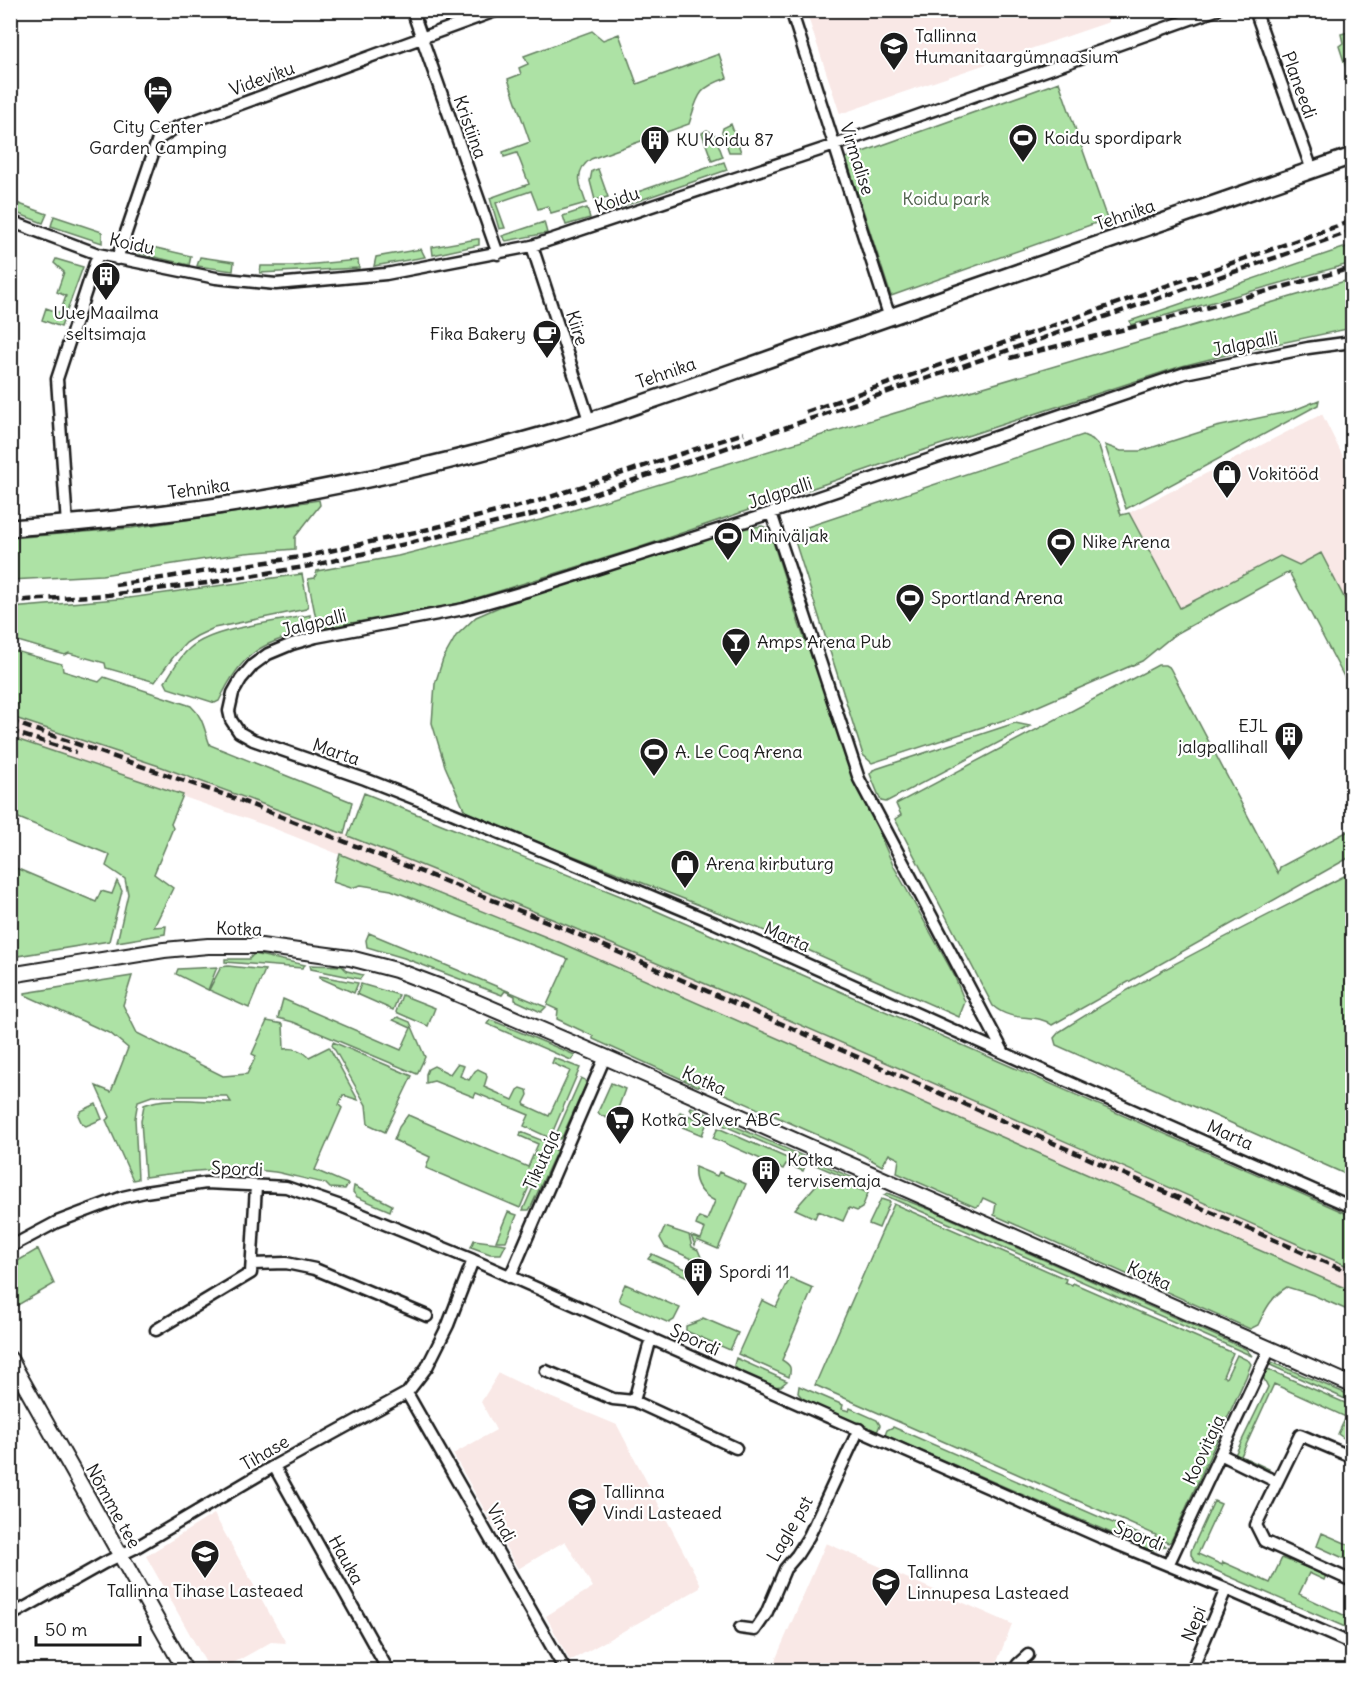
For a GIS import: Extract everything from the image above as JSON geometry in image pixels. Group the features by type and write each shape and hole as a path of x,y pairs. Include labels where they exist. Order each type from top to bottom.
{"main road":[{"name":"Tehnika","path":"10,528 67,525 222,506 321,490 441,463 519,442 890,318 1312,170 1353,158"}],"street":[{"name":"Kristiina","path":"412,10 498,254"},
{"name":"Videviku","path":"117,259 158,139 175,128 498,10"},
{"name":"Virmalise","path":"791,10 890,318"},
{"name":"Koidu","path":"10,221 98,254 216,278 276,285 386,274 532,246 835,145 1216,10"},
{"name":"Planeedi","path":"1255,10 1312,170"},
{"name":"Kiire","path":"532,246 589,420"},
{"path":"67,525 57,379 98,254"},
{"name":"Jalgpalli","path":"233,693 253,665 268,654 292,644 316,637 464,609 530,591 771,513 1185,373 1308,348 1353,342"},
{"path":"771,513 859,779 1004,1053"},
{"name":"Marta","path":"233,693 229,711 231,720 239,732 253,740 365,779 452,813 715,923 1353,1207"},
{"name":"Kotka","path":"10,975 164,950 208,946 261,946 350,958 421,979 1353,1384"},
{"name":"Tikutaja","path":"510,1277 605,1057"},
{"name":"Spordi","path":"10,1248 57,1222 123,1197 145,1192 207,1183 286,1187 341,1206 473,1260 1100,1537 1353,1644"},
{"path":"156,1330 251,1273 256,1186"},
{"name":"Tihase","path":"10,1616 407,1393 427,1367 448,1325 473,1260"},
{"path":"252,1264 286,1263 315,1269 428,1316"},
{"path":"634,1401 651,1338"},
{"name":"Koovitaja","path":"1168,1565 1270,1348"},
{"name":"Nõmme tee","path":"10,1359 185,1671"},
{"path":"546,1371 613,1399 634,1401 736,1448"},
{"name":"Vindi","path":"407,1393 565,1671"},
{"name":"Lagle pst","path":"740,1628 755,1630 766,1614 785,1569 809,1536 859,1430"},
{"path":"1353,1457 1300,1435 1256,1525 1264,1541 1353,1581"},
{"path":"1220,1454 1277,1482"},
{"name":"Hauka","path":"274,1466 388,1671"},
{"name":"Nepi","path":"1192,1671 1226,1589"},
{"path":"1014,1671 1028,1655"}],"shaded area":[{"name":"Tallinna Humanitaargümnaasium","path":"806,11 1105,11 1109,22 840,114"},
{"path":"1322,414 1352,475 1352,613 1321,554 1299,565 1280,556 1180,608 1129,513"},
{"path":"15,718 159,766 344,834 670,968 1352,1267 1352,1291 561,943 273,828 11,737"},
{"name":"Tallinna Vindi Lasteaed","path":"499,1373 617,1425 700,1583 700,1588 570,1661 546,1616 593,1587 565,1541 518,1569 453,1454 496,1430 481,1402"},
{"name":"Tallinna Tihase Lasteaed","path":"214,1514 286,1643 271,1642 221,1670 210,1670 146,1556"},
{"name":"Tallinna Linnupesa Lasteaed","path":"826,1543 1012,1624 997,1662 982,1670 750,1670 774,1663"}],"green space":[{"path":"592,31 603,40 619,34 637,84 719,54 727,78 710,85 700,94 689,124 591,159 585,164 580,179 586,203 551,213 548,206 538,209 531,191 496,203 505,228 499,229 490,198 529,184 517,153 504,157 503,152 530,142 508,79 521,74 519,68 528,64 524,56"},
{"path":"1352,31 1352,69 1347,71 1339,46 1343,43 1341,34"},
{"name":"Koidu park","path":"1059,82 1107,219 891,296 846,158"},
{"path":"731,124 741,152 729,152 722,132 723,128"},
{"path":"707,130 715,135 723,157 712,161 702,133"},
{"path":"724,162 727,170 603,213 600,205"},
{"path":"598,169 608,197 595,200 590,181 592,171"},
{"path":"11,201 47,214 43,223 11,211"},
{"path":"587,208 590,218 566,225 563,216"},
{"path":"54,216 102,232 102,243 51,226"},
{"path":"544,222 547,233 506,241 502,236"},
{"path":"479,239 479,245 433,255 432,247"},
{"path":"131,242 191,256 189,265 137,253 131,249"},
{"path":"1352,245 1352,263 1131,325 1130,321"},
{"path":"421,249 425,257 374,266 376,257"},
{"path":"200,257 234,262 233,271 197,266"},
{"path":"56,259 83,267 61,327 42,320 46,308 60,313 66,296 57,292 64,272 54,263"},
{"path":"358,260 359,268 260,273 261,266 293,266"},
{"path":"1352,279 1352,328 1182,366 921,451 635,549 457,604 318,629 308,579 315,578 317,571 398,556 544,519"},
{"path":"1319,400 1318,405 1126,509 1105,445 1121,451 1141,451 1216,427 1292,411"},
{"path":"1083,435 1092,439 1099,446 1121,515 1129,513 1180,608 1280,556 1299,565 1321,553 1352,613 1352,692 1289,572 1174,635 1142,661 1013,717 872,763 863,755 792,532"},
{"path":"319,500 320,505 295,537 295,549 245,553 102,575 11,580 11,538 132,528"},
{"name":"A. Le Coq Arena","path":"762,526 769,529 799,624 880,835 893,865 954,975 965,1002 959,1017 758,928 466,814 445,766 432,723 435,684 443,659 456,636 476,617 499,607 727,531"},
{"path":"302,574 308,605 306,609 214,628 197,636 186,643 174,656 155,682 106,668 105,663 69,653 65,655 11,639 11,608 129,598"},
{"path":"310,615 310,631 278,640 254,653 235,672 219,701 215,703 168,688 165,682 183,655 201,641 230,630"},
{"path":"12,650 62,664 63,671 99,682 104,677 191,706 201,720 210,745 352,802 344,834 159,766 15,718 17,713 10,711 10,652"},
{"path":"1158,665 1170,668 1278,873 1280,867 1352,829 1352,856 1052,1025 1039,1019 1009,1015 993,1006 895,819 901,815 896,804"},
{"path":"1015,723 1030,726 886,802 881,801 870,774 873,770"},
{"path":"10,737 183,795 171,824 173,828 154,874 173,888 154,927 166,926 165,934 117,942 128,894 125,879 106,866 110,855 11,815"},
{"path":"364,793 643,905 1352,1216 1352,1268 727,993 348,836"},
{"path":"340,854 561,943 1352,1291 1352,1312 1313,1295 1287,1287 1273,1299 1258,1325 1250,1329 994,1215 996,1204 983,1198 979,1206 975,1207 897,1173 899,1159 889,1154 882,1166 863,1155 711,1088 697,1086 593,1039 593,1036 557,1019 558,1010 547,1005 568,959 391,890 361,885 351,888 333,882"},
{"path":"11,866 96,902 101,891 112,894 117,881 122,891 109,941 11,957"},
{"path":"1352,872 1352,1177 1056,1045 1054,1038 1059,1032 1131,988"},
{"path":"369,933 546,1007 541,1012 515,1000 515,996 505,991 502,995 404,958 367,947 366,940"},
{"path":"254,954 305,965 302,968 225,962 225,959 249,959"},
{"path":"310,965 342,966 347,971 363,975 360,979 311,969"},
{"path":"217,967 208,990 176,974 178,969"},
{"path":"221,967 265,970 249,1008 209,990"},
{"path":"132,976 123,1005 137,1033 223,1076 247,1074 256,1056 252,1054 267,1021 283,1024 284,1049 298,1050 309,1057 329,1047 358,1100 343,1095 339,1105 342,1108 315,1170 348,1184 345,1189 330,1188 325,1183 259,1170 210,1170 145,1177 141,1121 144,1105 163,1100 231,1102 227,1096 152,1096 138,1101 135,1118 138,1179 133,1180 106,1120 110,1117 96,1086 111,1092 128,1048 111,1034 25,995 25,993"},
{"path":"320,976 358,983 354,993"},
{"path":"361,984 399,995 393,1010 357,994"},
{"path":"402,995 435,1008 428,1026 396,1012"},
{"path":"283,999 401,1050 411,1028 393,1020 398,1017 410,1022 425,1057 417,1074 293,1022 278,1018"},
{"path":"490,1020 575,1055 571,1060 487,1024"},
{"path":"333,1042 412,1076 385,1132 368,1124 366,1105 332,1045"},
{"path":"554,1058 580,1068 550,1138 524,1126 529,1115 476,1093 474,1097 434,1081 426,1083 428,1069 434,1066 450,1074 457,1064 464,1066 460,1076 469,1080 478,1069 486,1073 484,1087 513,1100 518,1090 521,1088 527,1090 525,1105 549,1116 570,1071 552,1063"},
{"path":"581,1078 586,1084 562,1137 554,1139"},
{"path":"611,1083 625,1089 615,1117 611,1120 598,1112"},
{"path":"96,1104 102,1119 86,1126 82,1124 78,1115 81,1111"},
{"path":"691,1107 867,1184 869,1188 692,1112"},
{"path":"680,1112 707,1123 702,1135 675,1124"},
{"path":"408,1115 528,1167 538,1144 520,1136 521,1132 546,1142 520,1208 426,1168 430,1157 394,1140 399,1127"},
{"path":"718,1128 805,1166 803,1171 786,1164 783,1169 713,1138"},
{"path":"552,1145 555,1146 556,1152 531,1207 529,1210 523,1210"},
{"path":"695,1167 717,1176 719,1172 746,1184 718,1249 697,1240 695,1245 691,1236 701,1239 705,1229 696,1225 699,1217 707,1220 715,1201 699,1188 695,1178"},
{"path":"825,1175 868,1193 862,1208 857,1211 849,1208 843,1221 818,1211 815,1218 795,1209"},
{"path":"354,1186 392,1205 390,1211 357,1197 353,1192"},
{"path":"887,1193 931,1210 1246,1349 1252,1356 884,1195"},
{"path":"881,1199 890,1202 879,1228 869,1224"},
{"path":"894,1204 1066,1279 1065,1282 1072,1285 1073,1283 1233,1353 1223,1376 1226,1378 1237,1355 1249,1361 1251,1364 1246,1377 1171,1541 1168,1543 1155,1537 1156,1535 815,1385"},
{"path":"508,1212 517,1215 506,1241 496,1241"},
{"path":"665,1227 689,1235 692,1247 698,1250 704,1264 665,1247 660,1238"},
{"path":"474,1240 506,1244 501,1254 490,1254 471,1247"},
{"path":"38,1249 54,1284 11,1309 11,1265"},
{"path":"652,1254 695,1273 692,1279 648,1259"},
{"path":"790,1278 813,1288 782,1360 790,1367 789,1377 738,1354 762,1300 776,1307"},
{"path":"625,1284 680,1308 674,1320 669,1323 621,1302 619,1298"},
{"path":"703,1318 738,1333 730,1350 686,1331 686,1326"},
{"path":"736,1358 787,1381 781,1386 774,1387 738,1371 734,1365"},
{"path":"1274,1363 1352,1396 1352,1402 1268,1364"},
{"path":"1265,1368 1352,1406 1352,1453 1344,1449 1345,1439 1338,1434 1346,1417 1274,1384 1241,1456 1269,1469 1266,1474 1234,1457 1268,1387 1262,1375"},
{"path":"799,1386 843,1405 842,1409 849,1411 850,1408 877,1420 880,1425 877,1432 804,1400 798,1393"},
{"path":"893,1427 1166,1546 1157,1550 1148,1549 885,1435 887,1430"},
{"path":"1214,1501 1221,1504 1198,1554 1222,1565 1223,1562 1270,1583 1282,1558 1326,1575 1324,1580 1309,1573 1299,1594 1352,1619 1352,1630 1196,1562 1191,1551"},
{"path":"1322,1533 1352,1546 1352,1562 1317,1546"}],"railway":[{"path":"806,412 1352,221"},
{"path":"10,601 107,595 207,583 310,566 539,513 1352,231"},
{"path":"1010,358 1352,268"},
{"path":"115,585 307,556 429,529 535,502 744,433"},
{"path":"10,721 234,798 561,927 1352,1274"},
{"path":"10,731 76,752"}],"place":[{"name":"Tallinna Humanitaargümnaasium","path":"894,72"},
{"name":"City Center Garden Camping","path":"158,116"},
{"name":"Koidu spordipark","path":"1023,164"},
{"name":"KU Koidu 87","path":"655,166"},
{"name":"Uue Maailma seltsimaja","path":"106,302"},
{"name":"Fika Bakery","path":"547,360"},
{"name":"Vokitööd","path":"1227,500"},
{"name":"Miniväljak","path":"728,562"},
{"name":"Nike Arena","path":"1061,568"},
{"name":"Sportland Arena","path":"910,624"},
{"name":"Amps Arena Pub","path":"736,668"},
{"name":"EJL jalgpallihall","path":"1289,762"},
{"name":"A. Le Coq Arena","path":"654,778"},
{"name":"Arena kirbuturg","path":"685,890"},
{"name":"Kotka Selver ABC","path":"620,1146"},
{"name":"Kotka tervisemaja","path":"766,1196"},
{"name":"Spordi 11","path":"698,1298"},
{"name":"Tallinna Vindi Lasteaed","path":"582,1528"},
{"name":"Tallinna Tihase Lasteaed","path":"205,1580"},
{"name":"Tallinna Linnupesa Lasteaed","path":"886,1608"}]}
